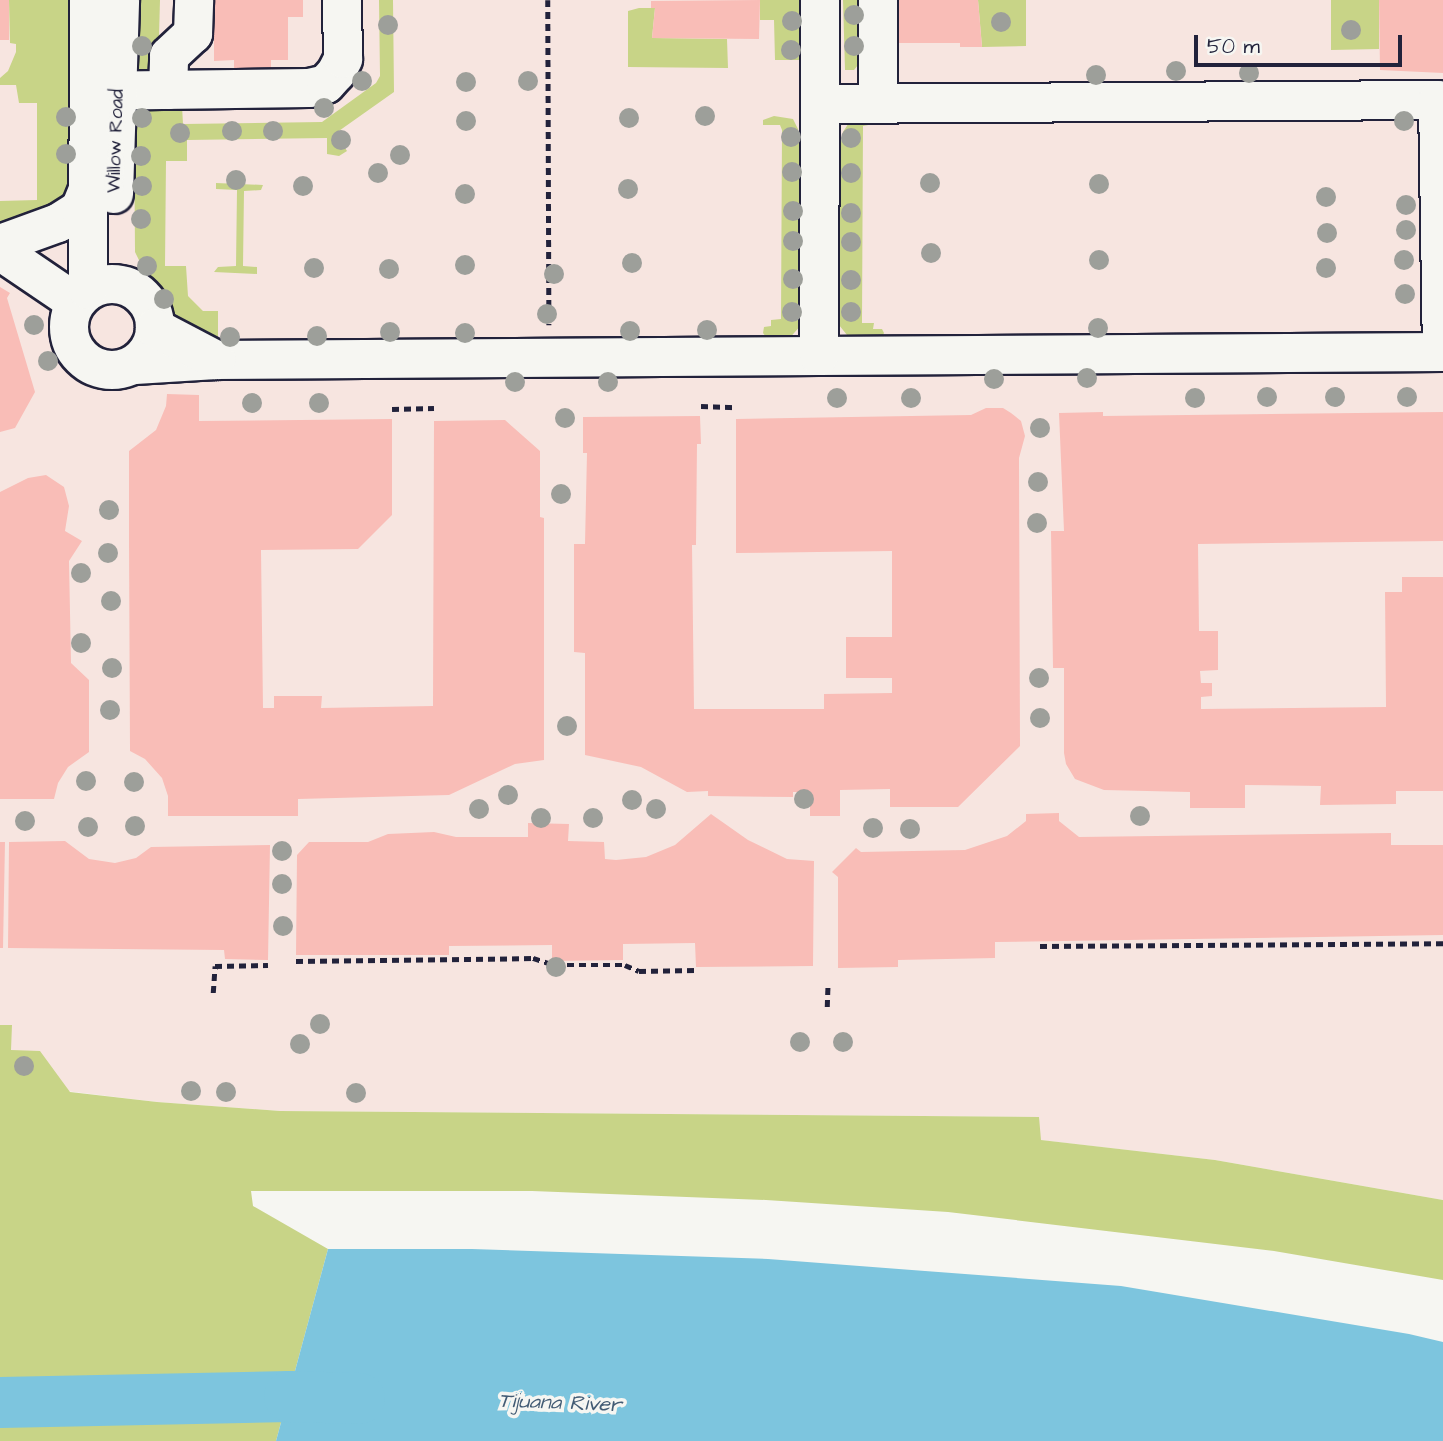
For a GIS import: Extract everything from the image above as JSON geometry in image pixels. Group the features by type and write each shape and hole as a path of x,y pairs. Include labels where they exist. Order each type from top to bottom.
{"lane":[{"path":"89,0 103,91 89,187 92,292 67,330 75,353 89,365 105,371 121,370 135,365 216,360 1443,352 1438,100 821,104"},
{"name":"Willow Road","path":"92,292 103,91 120,0"},
{"path":"168,0 169,73"},
{"path":"169,73 193,34 194,0"},
{"path":"103,91 169,73 309,88 326,84 336,74 343,59 342,0"},
{"path":"819,356 820,0"},
{"path":"878,0 878,104"},
{"path":"0,244 58,223 80,209 89,187"},
{"path":"0,251 92,292 133,289 150,306 155,328 152,343 135,365"},
{"path":"155,328 216,360"}],"path":[{"path":"548,0 549,358"},
{"path":"701,406 736,407"},
{"path":"392,409 434,408"},
{"path":"1040,946 1443,943"},
{"path":"296,961 533,958 555,965 625,965 639,971 696,970"},
{"path":"213,993 215,966 268,965"},
{"path":"827,1007 828,983"}],"shaded area":[{"path":"0,0 1443,0 1443,1200 1215,1160 1040,1140 1038,1117 280,1111 157,1102 0,1083"}],"green space":[{"path":"9,0 74,0 71,181 66,199 0,230 0,201 37,200 37,103 19,103 16,85 0,85 0,78 8,71 16,52 16,44 10,43"},
{"path":"135,0 160,0 158,73 141,73 137,69"},
{"path":"379,0 393,0 394,92 336,133 347,151 339,156 327,154 327,138 187,140 187,161 166,161 165,266 186,266 188,296 203,311 218,311 218,343 180,326 162,307 135,252 134,113 139,108 182,106 183,124 322,122 376,83 380,76"},
{"path":"760,0 799,0 800,60 775,60 774,20 760,20"},
{"path":"843,0 870,0 870,50 854,70 845,70"},
{"path":"978,0 1026,0 1026,46 982,47"},
{"path":"1331,0 1379,0 1379,49 1331,50"},
{"path":"655,8 652,38 727,39 728,68 628,67 628,11"},
{"path":"774,116 793,119 798,129 804,184 802,324 787,341 769,341 763,333 764,327 771,326 771,320 781,319 782,130 780,125 763,125 763,120"},
{"path":"880,120 879,123 863,126 862,323 874,323 873,329 882,329 884,333 881,340 851,340 839,325 840,148 843,132 850,121"},
{"path":"216,183 263,185 261,190 244,191 243,266 257,267 257,274 214,272 218,267 236,266 237,190 216,189"},
{"path":"0,1025 12,1025 11,1050 40,1051 70,1092 157,1102 280,1111 1039,1117 1041,1140 1215,1160 1443,1200 1443,1280 1274,1251 948,1212 766,1200 532,1191 251,1191 253,1206 328,1249 276,1441 0,1441"}],"water":[{"path":"328,1249 472,1249 768,1259 1121,1286 1409,1334 1443,1342 1443,1441 276,1441"}],"building":[{"path":"0,0 9,0 9,40 0,40"},
{"path":"173,0 303,0 303,17 288,17 288,60 271,60 271,74 234,74 234,60 214,61 214,22 173,23"},
{"path":"760,0 759,39 652,38 655,8 651,8 651,1"},
{"path":"884,0 978,0 982,47 960,47 960,43 884,43"},
{"path":"1379,0 1443,0 1443,73 1380,70"},
{"path":"0,287 10,293 7,298 35,392 15,428 0,432"},
{"path":"167,394 199,395 199,421 392,419 392,515 358,549 261,550 263,708 274,708 274,696 322,696 321,708 433,706 434,421 505,420 540,451 540,517 544,518 544,760 515,764 449,795 298,799 298,816 168,816 168,796 162,778 145,759 130,751 129,542 129,451 156,430 166,406"},
{"path":"986,408 1003,408 1011,413 1021,421 1025,436 1019,458 1020,746 958,807 890,807 890,789 840,790 840,816 810,816 810,792 793,792 793,797 708,796 708,791 687,792 641,767 585,755 585,653 574,652 574,544 585,544 587,453 583,453 583,417 700,416 701,444 697,444 696,545 692,545 694,709 824,709 824,694 892,693 892,678 846,678 846,637 892,637 892,551 736,553 736,419 971,415"},
{"path":"1103,412 1103,416 1443,412 1443,541 1198,544 1199,631 1218,631 1218,670 1200,671 1201,683 1212,683 1212,696 1201,697 1201,709 1386,707 1385,592 1402,592 1402,577 1443,577 1443,791 1396,791 1396,804 1320,805 1321,786 1245,785 1245,808 1190,808 1190,792 1104,790 1075,779 1066,764 1064,753 1064,668 1053,668 1051,531 1064,531 1059,413"},
{"path":"46,475 64,487 69,506 65,531 82,541 69,561 71,663 89,680 89,752 68,767 58,783 54,799 0,799 0,492 28,478"},
{"path":"1059,813 1059,821 1079,837 1391,833 1391,845 1443,845 1443,935 995,942 995,958 898,960 898,967 838,968 838,877 832,872 856,848 861,852 965,850 1007,836 1026,821 1026,814"},
{"path":"711,814 748,840 787,859 814,861 813,966 696,967 695,943 623,944 623,960 552,961 552,945 449,946 449,955 296,955 297,855 309,842 368,842 388,834 434,832 456,837 528,837 528,823 569,824 568,841 604,842 605,859 616,860 646,857 675,845"},
{"path":"65,841 89,859 115,863 136,858 151,847 270,845 268,960 225,959 224,950 8,948 9,842"},
{"path":"0,842 5,842 3,948 0,948"}],"waterway":[{"name":"Tijuana River","path":"0,1402 289,1396 359,1398"}]}
